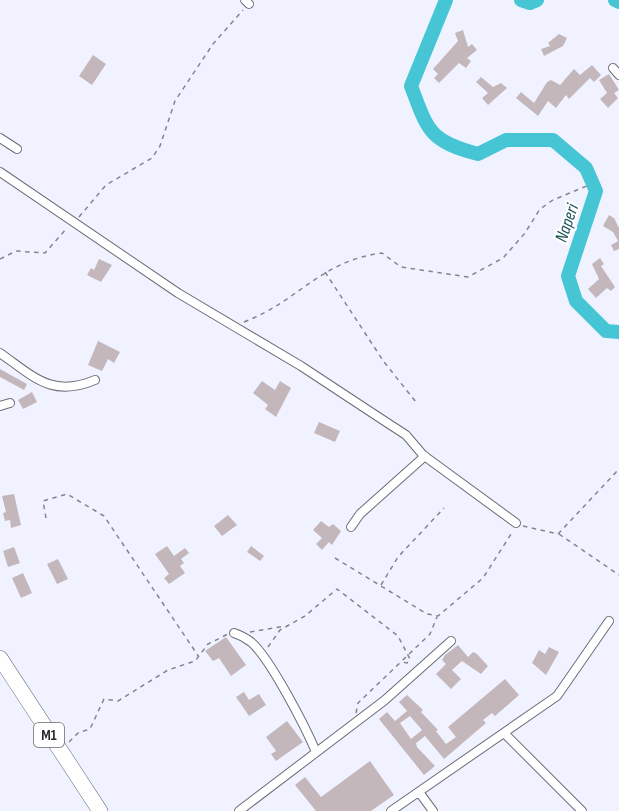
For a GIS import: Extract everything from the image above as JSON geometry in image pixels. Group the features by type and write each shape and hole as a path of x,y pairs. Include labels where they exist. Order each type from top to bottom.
{"highway":[{"name":"M1","path":"0,658 100,811"}],"street":[{"path":"0,138 17,149"},
{"path":"0,172 74,220 124,257 393,426 406,435 425,456 516,522"},
{"path":"0,353 44,384 51,386 68,388 95,380"},
{"path":"0,406 10,403"},
{"path":"351,527 360,514 425,456"},
{"path":"391,811 561,692 609,621"},
{"path":"234,633 251,642 263,656 305,726 316,752"},
{"path":"240,811 385,700 450,641"},
{"path":"504,733 582,811"},
{"path":"419,792 433,811"}],"path":[{"path":"0,259 15,252 45,253 74,220 84,214 106,185 152,158 160,147 175,101 213,44 247,2"},
{"path":"234,326 266,314 325,271 357,256 382,253 401,267 468,277 503,258 525,233 540,209 552,200 589,185"},
{"path":"325,271 384,362 416,402"},
{"path":"558,534 619,469"},
{"path":"46,518 43,501 68,494 104,516 200,658"},
{"path":"381,585 398,557 444,508"},
{"path":"357,722 355,706 430,634 438,616 483,578 508,544 516,522 558,534 619,575"},
{"path":"335,558 427,614 438,616"},
{"path":"60,753 76,735 90,729 104,699 118,701 168,670 200,658 208,644 222,635 285,626 305,616 334,590 339,589 398,636 410,661 402,662"},
{"path":"263,656 285,626"}],"building":[{"path":"463,30 468,47 472,44 477,50 467,58 471,61 466,68 459,63 439,83 434,78 438,74 433,69 458,41 455,33"},
{"path":"559,34 567,38 563,46 544,56 541,49 550,46 548,43"},
{"path":"93,55 106,64 92,85 79,76"},
{"path":"592,65 601,75 594,82 590,78 569,99 566,95 556,108 548,101 538,116 516,98 521,92 534,103 547,82 551,80 560,85 574,69 580,75"},
{"path":"609,74 619,90 614,93 618,98 608,108 600,99 607,93 599,80"},
{"path":"481,77 493,87 501,83 507,88 488,105 482,98 488,93 476,82"},
{"path":"609,215 614,218 619,228 619,249 614,251 611,245 618,241 613,232 603,226"},
{"path":"600,258 604,264 601,266 615,287 611,291 607,288 596,298 588,289 599,279 592,264"},
{"path":"99,259 112,265 101,282 87,275 91,268 94,270"},
{"path":"98,341 120,352 114,363 108,359 102,371 88,365"},
{"path":"0,369 27,384 24,390 0,377"},
{"path":"262,381 275,390 280,381 291,388 276,417 265,409 268,405 253,393"},
{"path":"32,392 37,402 23,409 18,400"},
{"path":"319,422 340,431 335,442 314,433"},
{"path":"14,494 21,525 11,528 10,520 5,521 3,513 6,512 2,496"},
{"path":"228,515 237,525 222,536 214,526"},
{"path":"321,521 329,527 333,524 341,531 332,545 329,542 322,550 316,544 322,538 313,530"},
{"path":"167,546 174,556 185,548 189,553 181,559 184,563 180,566 185,573 169,584 164,578 169,574 155,554"},
{"path":"251,546 264,556 260,561 247,552"},
{"path":"14,547 20,563 8,567 3,551"},
{"path":"58,559 68,579 57,584 47,564"},
{"path":"23,573 32,593 21,598 12,578"},
{"path":"226,637 246,665 231,676 219,658 213,661 205,651"},
{"path":"458,645 468,657 473,652 488,666 481,674 462,661 452,670 461,679 451,689 436,674 446,664 442,660 445,655"},
{"path":"549,647 559,652 546,675 532,663 539,650 545,654"},
{"path":"505,679 519,695 495,716 492,713 483,720 486,723 444,759 425,736 416,743 435,766 424,775 379,719 387,712 395,721 407,711 399,702 407,695 423,710 421,712 438,730 436,731 446,744 456,737 448,727","holes":["410,716 422,730 411,739 400,723"]},
{"path":"244,692 249,700 259,694 266,705 249,716 236,697"},
{"path":"287,721 303,742 276,761 271,754 276,751 266,737"},
{"path":"370,761 394,795 371,811 316,811 295,785 305,777 321,797"}],"waterway":[{"name":"Naperi","path":"446,0 411,86 427,124 440,139 478,154 506,140 553,140 586,168 596,191 568,276 576,301 606,331 619,332"},
{"name":"Naperi","path":"521,0 530,3 537,0"},
{"name":"Naperi","path":"615,0 619,2"}]}
